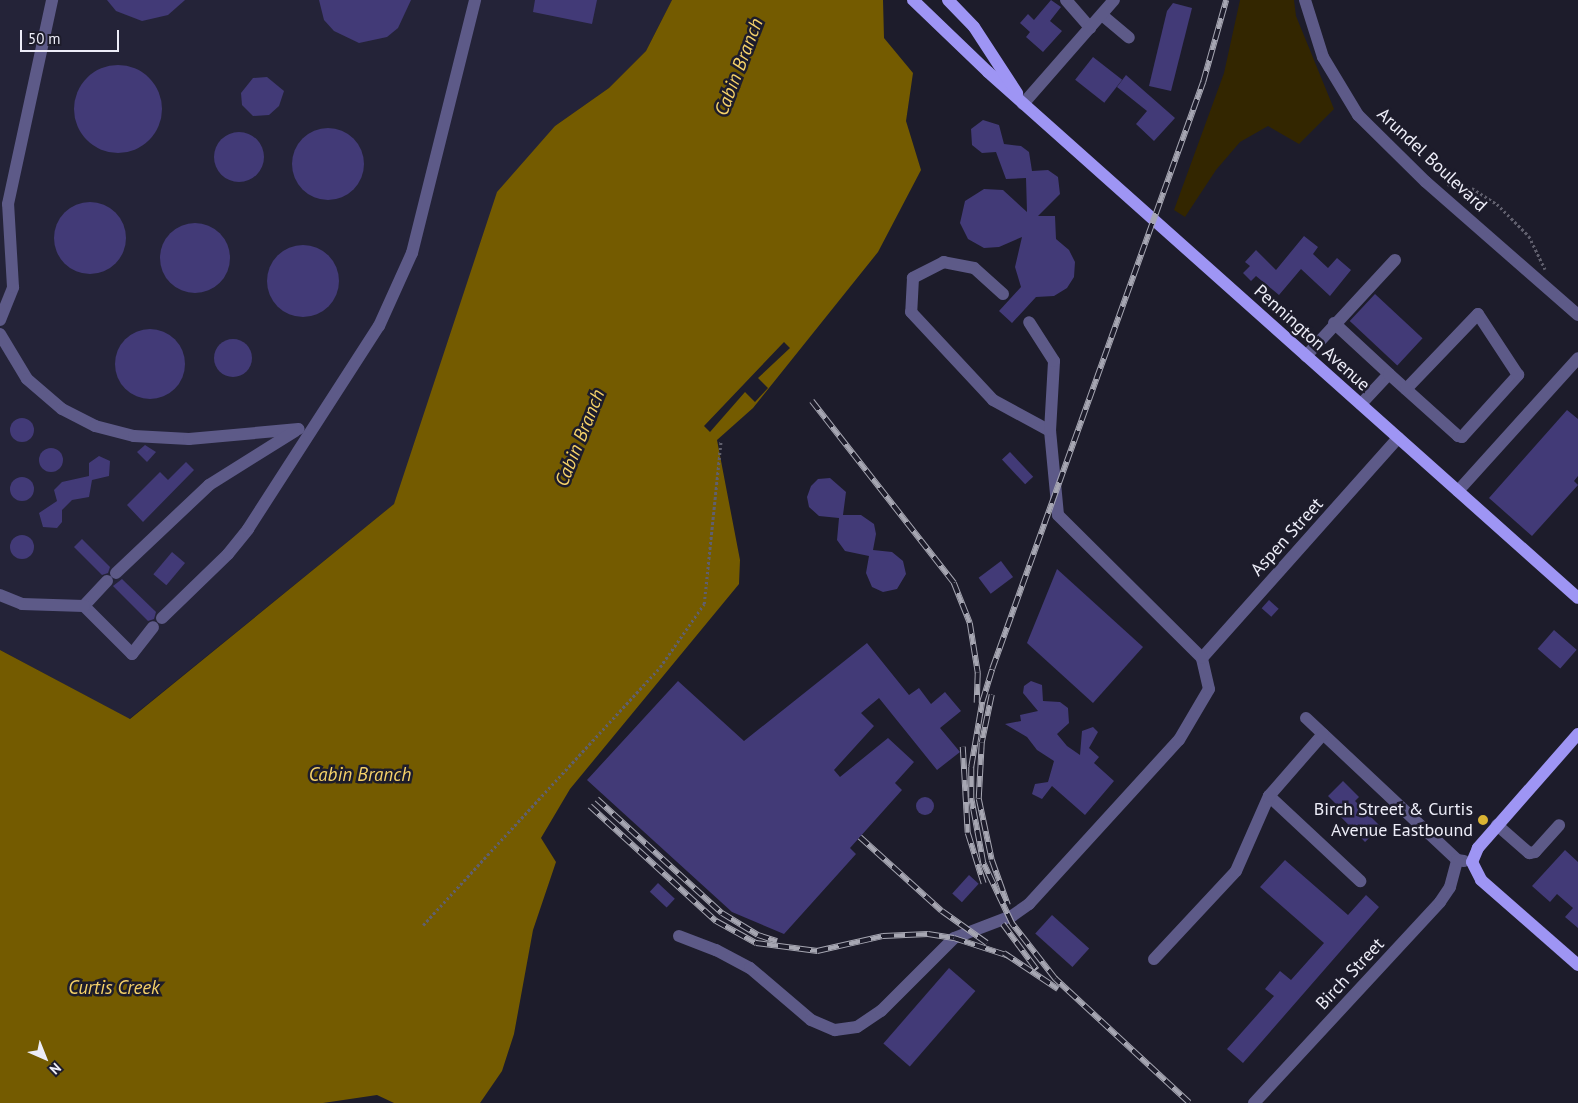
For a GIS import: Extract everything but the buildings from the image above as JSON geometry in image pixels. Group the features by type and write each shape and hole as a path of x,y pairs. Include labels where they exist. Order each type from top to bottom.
{"main road":[{"name":"Pennington Avenue","path":"914,0 1024,104 1578,598"},
{"name":"Pennington Avenue","path":"948,0 979,34 1024,104"},
{"path":"1578,734 1497,825 1478,848 1472,862 1481,880 1578,965"}],"street":[{"path":"0,320 13,286 8,204 52,0"},
{"path":"0,596 22,604 84,606 132,654 158,622 228,554 379,326 412,253 474,0"},
{"path":"1066,0 1090,28"},
{"path":"1024,104 1114,0"},
{"name":"Arundel Boulevard","path":"1305,0 1323,57 1358,115 1426,182 1578,315"},
{"path":"1102,15 1130,38"},
{"path":"1306,356 1334,323 1395,260"},
{"path":"1003,294 974,268 944,262 913,278 910,312 993,400 1050,431"},
{"path":"1334,323 1389,374 1406,389 1462,437 1518,375 1478,314 1406,389"},
{"path":"680,936 716,950 750,968 812,1020 835,1030 857,1027 881,1011 954,938 1012,916 1075,856 1180,740 1209,688 1202,658 1058,515 1050,431 1054,361 1029,322"},
{"path":"0,334 27,379 62,409 95,426 134,436 189,439 299,428"},
{"path":"1458,491 1578,358"},
{"path":"1361,404 1389,374"},
{"path":"84,606 209,485 321,414"},
{"name":"Aspen Street","path":"1202,658 1398,438"},
{"path":"1306,718 1457,860 1472,862"},
{"path":"1154,959 1236,871 1269,796 1322,734"},
{"path":"1269,796 1360,881"},
{"path":"1497,825 1529,853 1535,852 1559,825"},
{"name":"Birch Street","path":"1254,1103 1440,902 1450,887 1457,860"}],"path":[{"path":"1426,182 1472,188 1497,204 1529,236 1545,268 1550,290"},
{"path":"423,925 660,667 704,604 721,440"}],"shaded area":[{"path":"0,0 672,0 646,51 609,88 555,126 394,504 129,719 0,650"},
{"path":"1240,0 1294,0 1296,16 1334,109 1299,144 1268,126 1240,142 1216,170 1185,217 1174,210 1224,73"}],"water":[{"name":"Cabin Branch","path":"672,0 883,0 884,38 913,73 906,121 921,170 878,252 753,408 717,440 740,560 739,584 570,789 541,838 556,862 533,930 514,1034 502,1071 480,1103 394,1103 377,1095 323,1103 0,1103 0,650 130,719 394,504 497,192 555,126 609,88 646,51"}],"pier":[{"path":"784,342 790,348 758,378 768,388 755,402 745,392 710,432 704,426"}],"railway":[{"path":"1189,1103 1055,979 1012,924 983,863 971,798 971,767 982,702 992,669 1203,82 1226,0"},
{"path":"812,401 954,583 970,623 978,673 977,703"},
{"path":"992,695 982,743 979,799 992,860 1008,905"},
{"path":"963,747 968,833 984,884"},
{"path":"597,799 722,913 758,935 777,941"},
{"path":"590,806 716,921 756,943 817,951 883,936 928,934 954,938 1009,956"},
{"path":"860,837 942,911 987,943"},
{"path":"1003,924 1037,970"},
{"path":"1004,953 1058,989"}],"place":[{"name":"Birch Street & Curtis Avenue Eastbound","path":"1483,820"}],"water label":[{"name":"Curtis Creek","path":"114,988"}]}
